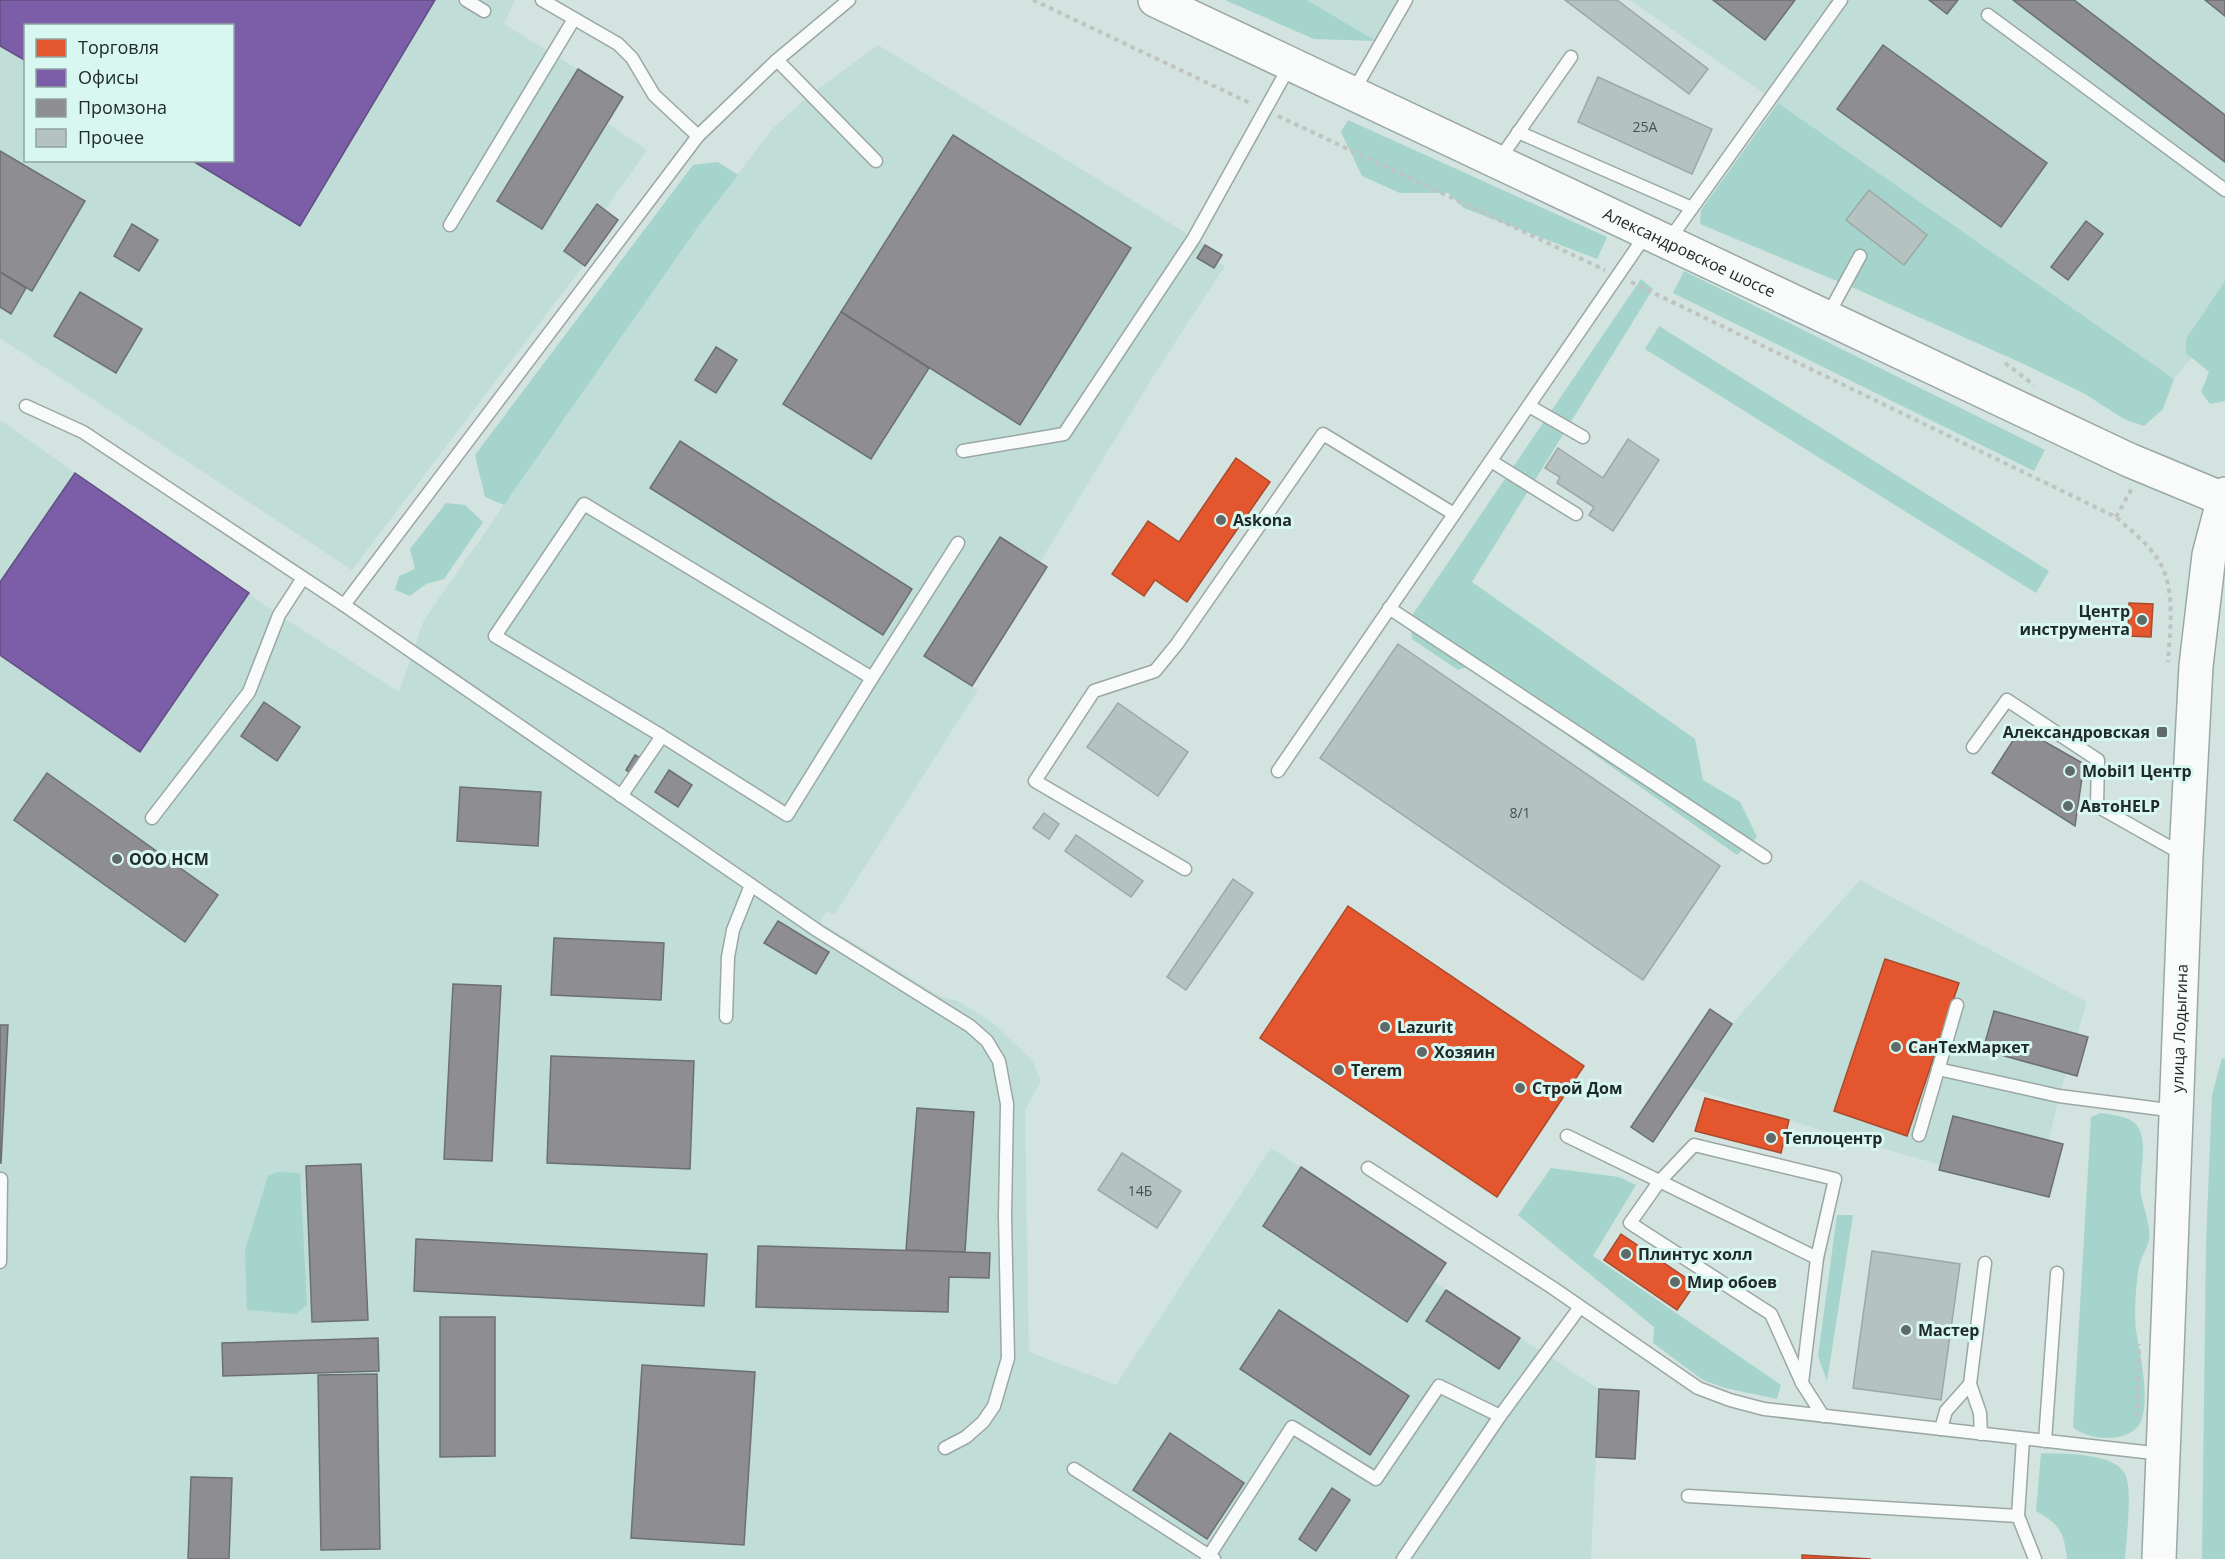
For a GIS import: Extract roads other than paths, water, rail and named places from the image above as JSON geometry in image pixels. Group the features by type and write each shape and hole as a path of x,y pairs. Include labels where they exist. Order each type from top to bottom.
{"main road":[{"name":"Александровское шоссе","path":"1155,0 2129,460 2224,498"},
{"name":"улица Лодыгина","path":"2159,1559 2150,1452 2176,1111 2186,856 2199,624 2209,555 2224,498"}],"lane":[{"path":"466,0 484,11"},
{"path":"542,0 618,44 632,58 654,95 698,136"},
{"path":"344,605 698,136 777,60 849,0"},
{"path":"1352,93 1406,0"},
{"path":"1278,771 1618,276 1658,236 1692,208 1841,0"},
{"path":"1988,15 2225,190"},
{"path":"450,225 574,19"},
{"path":"1498,161 1571,57"},
{"path":"777,60 876,161"},
{"path":"963,451 1064,434 1194,238 1290,64"},
{"path":"1518,132 1692,208"},
{"path":"1828,316 1860,256"},
{"path":"26,406 83,432 344,605 818,931 970,1026 987,1041 999,1061 1007,1104 1005,1215 1008,1358 994,1406 983,1422 966,1437 945,1448"},
{"path":"1528,406 1582,437"},
{"path":"1185,869 1035,781 1094,692 1155,671 1177,644 1323,434 1454,514"},
{"path":"1491,460 1576,514"},
{"path":"872,678 584,504 495,636 662,736 787,815 958,543"},
{"path":"152,818 249,692 279,615 303,578"},
{"path":"1389,608 1765,858"},
{"path":"1973,747 2007,700 2098,760 2097,806 2186,856"},
{"path":"621,796 662,736"},
{"path":"726,1017 728,957 734,930 751,885"},
{"path":"1918,1135 1957,1005"},
{"path":"1938,1069 2059,1096 2176,1111"},
{"path":"1567,1136 1817,1258"},
{"path":"1802,1383 1817,1258 1835,1179 1694,1145 1659,1182 1630,1223 1771,1314 1802,1383 1823,1416"},
{"path":"1368,1168 1580,1306 1698,1388 1730,1400 1764,1409 2150,1452"},
{"path":"0,1262 2,1179"},
{"path":"1981,1434 1980,1413 1970,1384 1985,1263"},
{"path":"2044,1441 2057,1273"},
{"path":"1403,1559 1500,1416 1580,1306"},
{"path":"1941,1429 1946,1411 1970,1384"},
{"path":"1074,1469 1210,1558 1292,1427 1376,1479 1439,1386 1500,1416"},
{"path":"2023,1438 2018,1516 2035,1559"},
{"path":"1688,1496 2018,1516"}],"place":[{"name":"Askona","path":"1221,520"},
{"name":"Центр инструмента","path":"2142,620"},
{"name":"Александровская","path":"2162,732"},
{"name":"Mobil1 Центр","path":"2070,771"},
{"name":"АвтоHELP","path":"2068,806"},
{"name":"ООО НСМ","path":"117,859"},
{"name":"Lazurit","path":"1385,1027"},
{"name":"СанТехМаркет","path":"1896,1047"},
{"name":"Хозяин","path":"1422,1052"},
{"name":"Terem","path":"1339,1070"},
{"name":"Строй Дом","path":"1520,1088"},
{"name":"Теплоцентр","path":"1771,1138"},
{"name":"Плинтус холл","path":"1626,1254"},
{"name":"Мир обоев","path":"1675,1282"},
{"name":"Мастер","path":"1906,1330"}]}
